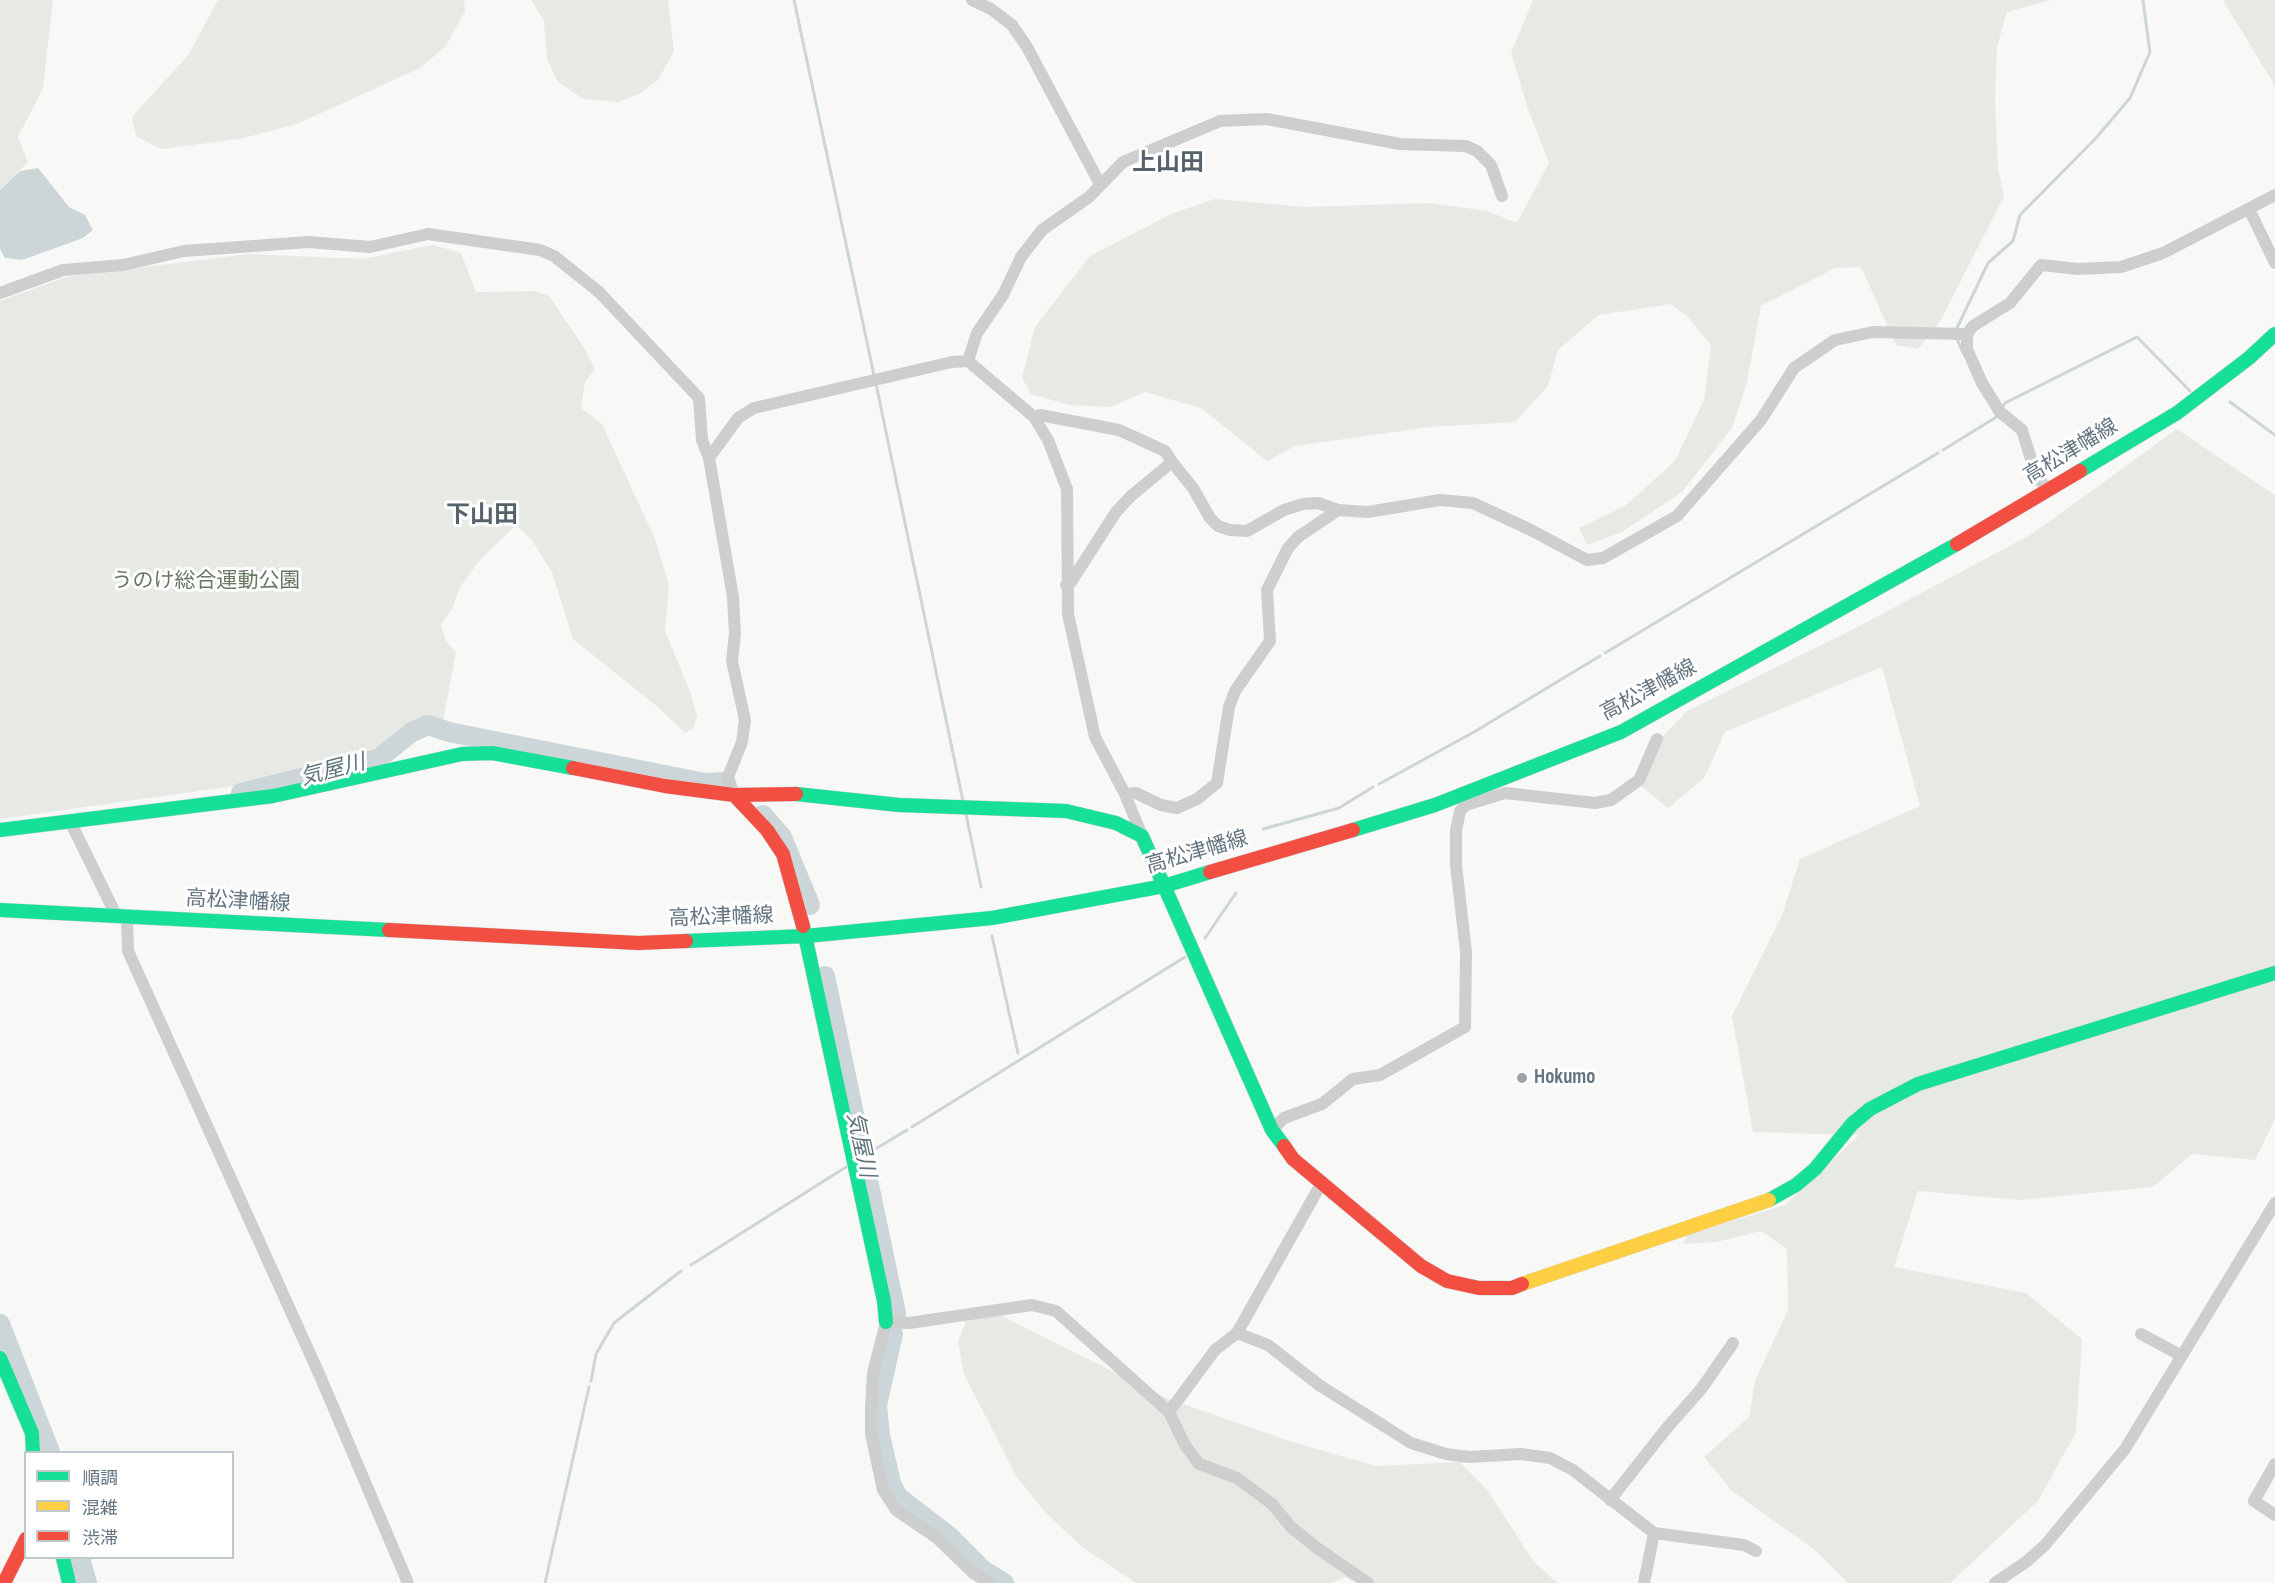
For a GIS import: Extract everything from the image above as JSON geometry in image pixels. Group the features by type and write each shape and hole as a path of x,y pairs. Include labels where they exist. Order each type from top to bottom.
{"street":[{"path":"972,0 991,9 1012,25 1017,32 1100,184"},
{"path":"968,361 977,333 1003,295 1022,257 1042,230 1089,197 1123,162 1169,140 1220,121 1267,119 1400,144 1466,146 1478,151 1491,165 1502,196"},
{"path":"2047,491 2034,469 2022,430 2000,412 1982,383 1967,349 1967,334 1973,326 2010,303 2041,265 2078,268 2121,267 2163,253 2275,195"},
{"path":"2248,209 2275,263"},
{"path":"0,292 63,270 123,265 184,251 297,242 370,247 428,234 540,250 554,256 599,292 699,398 702,440 709,458 733,597 735,633 732,661 745,720 742,742 728,777 734,795 767,830 783,854 806,936 853,1150 886,1322 873,1373 871,1407 871,1434 883,1490 896,1510 937,1538 973,1573 990,1583"},
{"path":"1034,417 1040,415 1119,430 1165,451 1193,488 1210,518 1218,526 1230,530 1247,531 1284,510 1303,504 1318,503 1338,510 1368,512 1440,500 1473,503 1587,560 1604,558 1677,516 1761,420 1794,368 1835,340 1873,332 1967,334"},
{"name":"高松津幡線","path":"0,910 638,943 806,936 992,918 1164,886 1435,805 1621,732 1911,571 2177,412 2249,358 2275,334"},
{"path":"968,361 1034,417 1048,440 1067,489 1068,614 1095,737 1125,794 1272,1130 1293,1159 1421,1266 1458,1283 1479,1288 1512,1288 1772,1199 1796,1185 1815,1169 1852,1124 1870,1109 1918,1084 2275,973"},
{"path":"709,458 738,418 754,408 968,361"},
{"path":"1066,585 1079,570 1116,512 1131,496 1172,462"},
{"path":"1125,794 1136,793 1161,805 1177,808 1197,800 1217,783 1229,707 1235,692 1270,641 1267,590 1288,549 1298,537 1338,510"},
{"path":"1272,1130 1284,1118 1322,1104 1353,1079 1380,1075 1465,1027 1466,952 1456,865 1460,811 1473,802 1505,793 1596,803 1611,800 1639,780 1657,739"},
{"path":"0,830 273,795 462,754 492,753 665,786 734,795 806,794 899,805 1066,811 1116,823 1142,836"},
{"path":"1517,773 1525,794"},
{"path":"70,821 122,917 128,951 311,1355 408,1583"},
{"path":"1168,1412 1215,1350 1237,1333 1321,1184"},
{"path":"1995,1583 2026,1562 2044,1545 2125,1449 2275,1203"},
{"path":"886,1322 909,1323 1032,1305 1056,1311 1168,1412 1185,1446 1199,1464 1237,1478 1272,1504 1291,1527 1317,1548 1368,1583"},
{"path":"1237,1333 1268,1345 1319,1385 1411,1443 1446,1454 1469,1457 1521,1454 1550,1458 1574,1470 1654,1533 1744,1545 1756,1551"},
{"path":"2141,1334 2182,1356"},
{"path":"1610,1500 1702,1388 1732,1343"},
{"path":"0,1358 32,1433 33,1451"},
{"path":"2275,1464 2254,1501 2275,1515"},
{"path":"1644,1583 1654,1533"},
{"path":"4,1583 24,1543"},
{"path":"63,1559 69,1583"}],"green space":[{"path":"0,0 53,0 43,88 18,137 28,162 0,190"},
{"path":"218,0 464,0 465,11 446,46 420,68 297,124 239,139 161,149 136,136 132,117 189,54"},
{"path":"531,0 668,0 674,51 658,80 639,94 618,102 583,99 558,82 547,59 544,21"},
{"path":"1533,0 2051,0 2007,12 1997,47 1995,101 1998,168 2004,196 1941,320 1918,349 1896,345 1861,267 1835,268 1761,306 1747,382 1732,428 1682,492 1622,532 1587,545 1579,528 1625,506 1675,461 1704,400 1711,345 1688,317 1671,304 1599,315 1558,350 1548,386 1515,422 1430,427 1295,446 1267,461 1201,408 1145,392 1111,407 1069,405 1031,394 1022,378 1035,327 1090,256 1171,214 1215,199 1305,207 1428,203 1487,211 1517,223 1549,163 1528,109 1511,53"},
{"path":"2223,0 2275,0 2275,86"},
{"name":"うのけ総合運動公園","path":"432,245 461,253 476,292 535,291 549,296 583,346 595,369 585,382 581,408 602,424 655,539 669,585 665,631 691,694 697,716 694,728 685,733 659,708 573,639 552,572 531,539 516,525 479,561 460,587 453,607 441,625 446,641 456,652 443,721 365,755 256,783 0,819 0,301 66,277 248,254 363,259"},
{"path":"2177,429 2275,495 2275,1119 2255,1160 2192,1154 2153,1187 2020,1200 1918,1191 1894,1267 2026,1293 2082,1339 2076,1432 2038,1501 1950,1583 1848,1583 1815,1550 1732,1491 1704,1457 1749,1417 1755,1381 1788,1310 1787,1249 1761,1231 1716,1242 1683,1244 1687,1235 1785,1205 1859,1135 1753,1132 1732,1016 1782,915 1800,859 1920,806 1882,667 1725,732 1704,778 1668,808 1641,786 1660,739 1687,711 1854,629 2032,534"},
{"path":"990,1310 1166,1398 1289,1441 1376,1466 1460,1462 1489,1492 1533,1561 1558,1583 1356,1583 1345,1577 1332,1583 1136,1583 1081,1546 1045,1512 1016,1476 964,1374 958,1342 966,1321"}],"shaded area":[{"path":"38,168 69,207 85,215 93,230 83,238 22,260 5,258 0,249 0,190 20,171"}],"waterway":[{"path":"794,0 874,375"},
{"path":"1956,330 1988,263 2013,241 2020,215 2096,138 2130,98 2150,52 2143,1"},
{"path":"2003,407 2005,403 2137,337 2190,391"},
{"path":"1957,339 1963,353"},
{"path":"876,384 963,801"},
{"path":"2230,402 2275,435"},
{"path":"1943,450 1998,416"},
{"path":"1605,653 1938,453"},
{"path":"1379,784 1474,732 1600,656"},
{"name":"気屋川","path":"241,793 378,759 412,732 428,725 449,732 705,783 724,782"},
{"path":"1263,829 1339,808 1373,787"},
{"path":"966,814 981,887"},
{"name":"気屋川","path":"763,815 782,837 810,905"},
{"path":"1205,938 1236,893"},
{"path":"992,936 1018,1053"},
{"path":"912,1127 1185,957"},
{"name":"気屋川","path":"825,976 896,1313"},
{"path":"872,1151 907,1130"},
{"path":"691,1265 846,1167"},
{"path":"591,1381 596,1354 614,1323 681,1271"},
{"path":"0,1324 50,1451"},
{"name":"気屋川","path":"893,1334 877,1405 880,1435 891,1483 898,1497 950,1537 983,1570 1004,1583"},
{"path":"545,1583 589,1387"},
{"path":"80,1559 87,1583"}],"traffic: fast":[{"path":"2080,471 2177,413 2249,358 2275,334"},
{"path":"1353,830 1435,805 1621,732 1957,544"},
{"path":"0,830 273,796 462,754 492,753 573,768"},
{"path":"796,794 899,805 1066,811 1116,823 1142,836 1272,1130 1284,1146"},
{"path":"686,941 806,936 992,918 1164,886 1210,872"},
{"path":"0,910 389,930"},
{"path":"803,926 884,1301 886,1322"},
{"path":"1769,1200 1796,1185 1815,1169 1852,1124 1870,1109 1918,1084 2275,973"},
{"path":"0,1358 32,1433 33,1451"},
{"path":"63,1559 69,1583"}],"traffic: slow":[{"path":"1522,1284 1769,1200"}],"traffic: jam":[{"path":"1957,544 2080,471"},
{"path":"573,768 665,786 734,795 796,794"},
{"path":"734,795 767,830 783,854 803,926"},
{"path":"1210,872 1353,830"},
{"path":"389,930 638,943 686,941"},
{"path":"1284,1146 1293,1159 1421,1266 1447,1281 1479,1288 1512,1288 1522,1284"},
{"path":"4,1583 24,1543"}],"place":[{"name":"Hokumo","path":"1522,1078"}],"district":[{"name":"上山田","path":"1168,164"},
{"name":"下山田","path":"482,516"}]}
